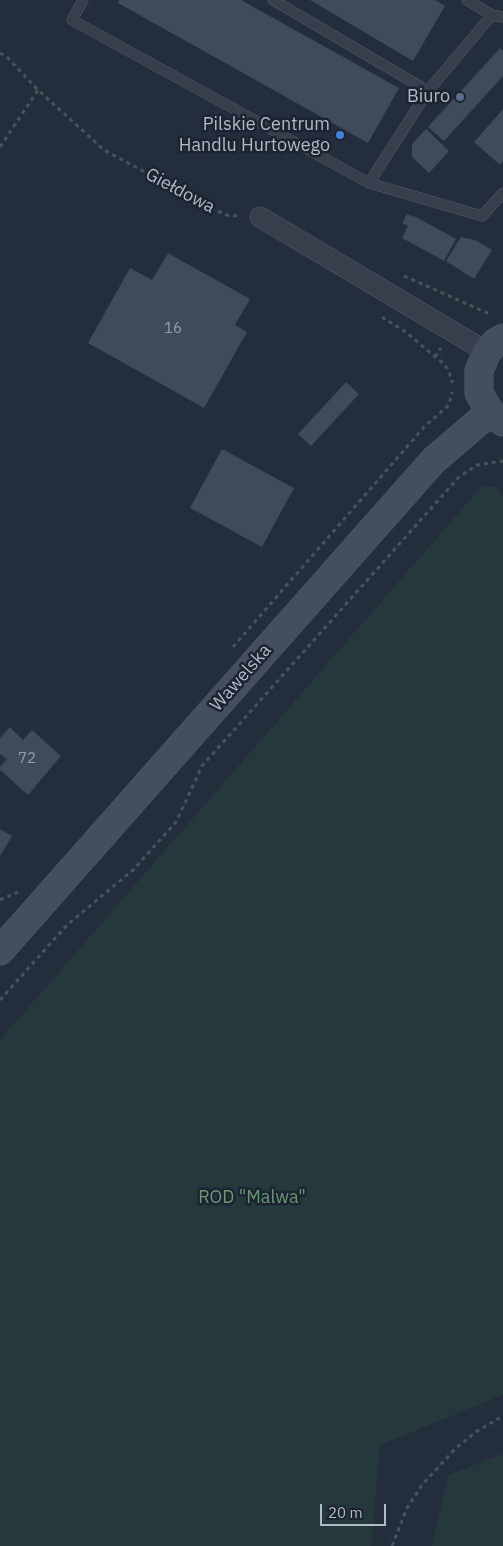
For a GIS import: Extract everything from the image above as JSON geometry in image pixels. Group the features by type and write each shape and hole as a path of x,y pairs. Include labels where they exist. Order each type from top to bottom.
{"street":[{"path":"260,217 495,335 479,371 479,393 496,417"},
{"name":"Wawelska","path":"0,951 427,467 456,440 496,417"}],"lane":[{"path":"83,0 72,20 369,182 482,216 503,193"},
{"path":"273,0 428,91"},
{"path":"466,0 492,15 503,17"},
{"path":"369,182 428,91 492,15"}],"path":[{"name":"Giełdowa","path":"0,53 7,57 38,90 104,150 225,215 260,217"},
{"path":"0,147 38,90"},
{"path":"398,273 489,315 495,335"},
{"path":"377,313 407,333 445,365 452,380 452,392 448,406 436,417"},
{"path":"0,1000 67,925 133,870 176,822 202,766 458,478 477,465 503,461"},
{"path":"392,1546 407,1508 422,1485 456,1449 477,1432 503,1416"}],"green space":[{"name":"ROD \"Malwa\"","path":"498,486 503,497 503,1395 380,1445 371,1546 0,1546 0,1040 481,487"},
{"path":"503,1454 503,1546 432,1546 448,1475"}],"building":[{"path":"119,0 241,0 399,88 368,143 118,3"},
{"path":"310,0 435,0 445,6 413,61"},
{"path":"500,48 503,51 503,76 444,141 428,127"},
{"path":"503,109 503,161 500,165 474,142"},
{"path":"426,129 449,151 429,173 412,157 412,144"},
{"path":"407,214 456,239 444,261 402,238 408,226 402,223"},
{"path":"461,237 475,240 492,250 474,279 446,261"},
{"path":"168,253 250,299 235,325 247,332 204,408 88,343 130,268 152,280"},
{"path":"346,382 359,394 311,446 298,434"},
{"path":"222,449 294,488 262,547 190,508"},
{"path":"10,727 23,740 32,730 61,756 28,795 0,770 0,767 7,759 0,754 0,738"},
{"path":"0,829 12,836 0,856"}],"place":[{"name":"Biuro","path":"460,97"},
{"name":"Pilskie Centrum Handlu Hurtowego","path":"340,135"}]}
